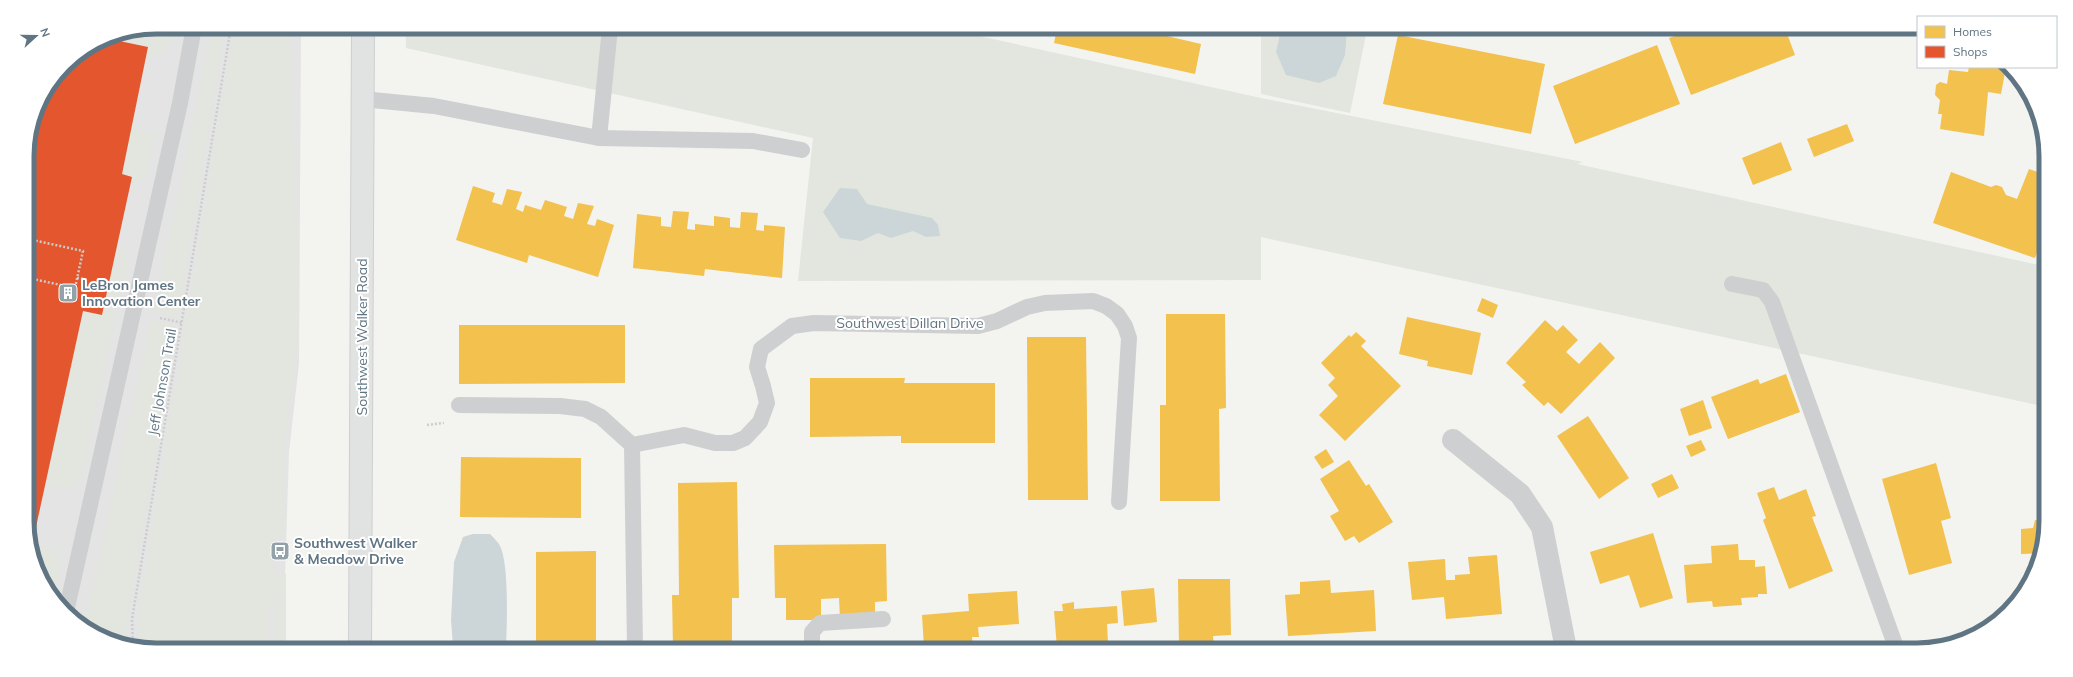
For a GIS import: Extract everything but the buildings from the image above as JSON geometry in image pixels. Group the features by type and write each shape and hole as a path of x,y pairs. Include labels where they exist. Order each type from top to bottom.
{"main road":[{"name":"Southwest Walker Road","path":"360,643 363,34"}],"street":[{"path":"1453,440 1520,494 1542,527 1565,643"}],"lane":[{"path":"68,604 180,103 193,34"},
{"path":"600,138 609,34"},
{"path":"362,99 434,106 600,138 753,141 802,150"},
{"path":"1732,284 1763,290 1772,302 1894,643"},
{"name":"Southwest Dillan Drive","path":"632,445 684,435 721,443 733,443 745,438 760,422 767,403 764,386 757,367 761,349 792,326 814,323 978,326 997,321 1027,307 1045,303 1093,301 1106,306 1117,314 1125,326 1129,338 1119,502"},
{"path":"459,405 560,406 585,409 601,417 632,445 635,643"},
{"path":"812,643 812,632 820,623 883,619"}],"path":[{"name":"Jeff Johnson Trail","path":"133,641 132,619 183,323 230,34"},
{"path":"34,240 83,251 75,288 34,279"},
{"path":"77,278 85,279"},
{"path":"160,318 183,323"}],"shaded area":[{"path":"156,34 301,34 299,363 289,452 285,576 285,643 140,642 109,634 82,618 59,595 50,582 40,560 36,545 34,521 35,140 43,109 50,95 64,75 75,64 95,50 117,40 140,35"},
{"path":"174,34 170,44 162,52 146,58 148,47 116,40 140,35"},
{"path":"212,34 224,34 178,318 153,313"},
{"path":"234,34 290,34 299,307 297,341 284,452 286,536 274,537 274,574 286,574 286,640 275,639 275,606 267,605 267,643 143,642 140,641 138,632 140,602"},
{"path":"406,34 970,34 1261,98 1583,162 1577,164 2039,265 2039,405 1261,237 1261,280 798,281 813,138 406,48"},
{"path":"1261,34 1366,34 1350,113 1261,94"},
{"path":"1280,34 1347,34 1345,55 1336,76 1319,83 1286,75 1276,52"},
{"path":"132,128 155,133 145,176 141,181 131,183 132,177 122,174"},
{"path":"840,188 857,189 867,204 932,218 938,225 940,236 926,237 913,231 891,238 878,233 861,241 840,238 823,212"},
{"path":"118,242 126,256 127,264 117,306 105,303"},
{"path":"83,311 102,315 103,311 116,313 81,476 73,486 63,488 46,484"},
{"path":"151,321 176,326 166,395 128,613 128,640 109,634 85,620"},
{"path":"473,534 490,534 499,544 505,566 507,595 506,643 453,643 451,620 454,562 463,537"},
{"path":"36,545 53,552 58,556 61,562 56,590 43,568"}],"place":[{"name":"LeBron James Innovation Center","path":"68,293"},
{"name":"Southwest Walker & Meadow Drive","path":"280,551"}]}
